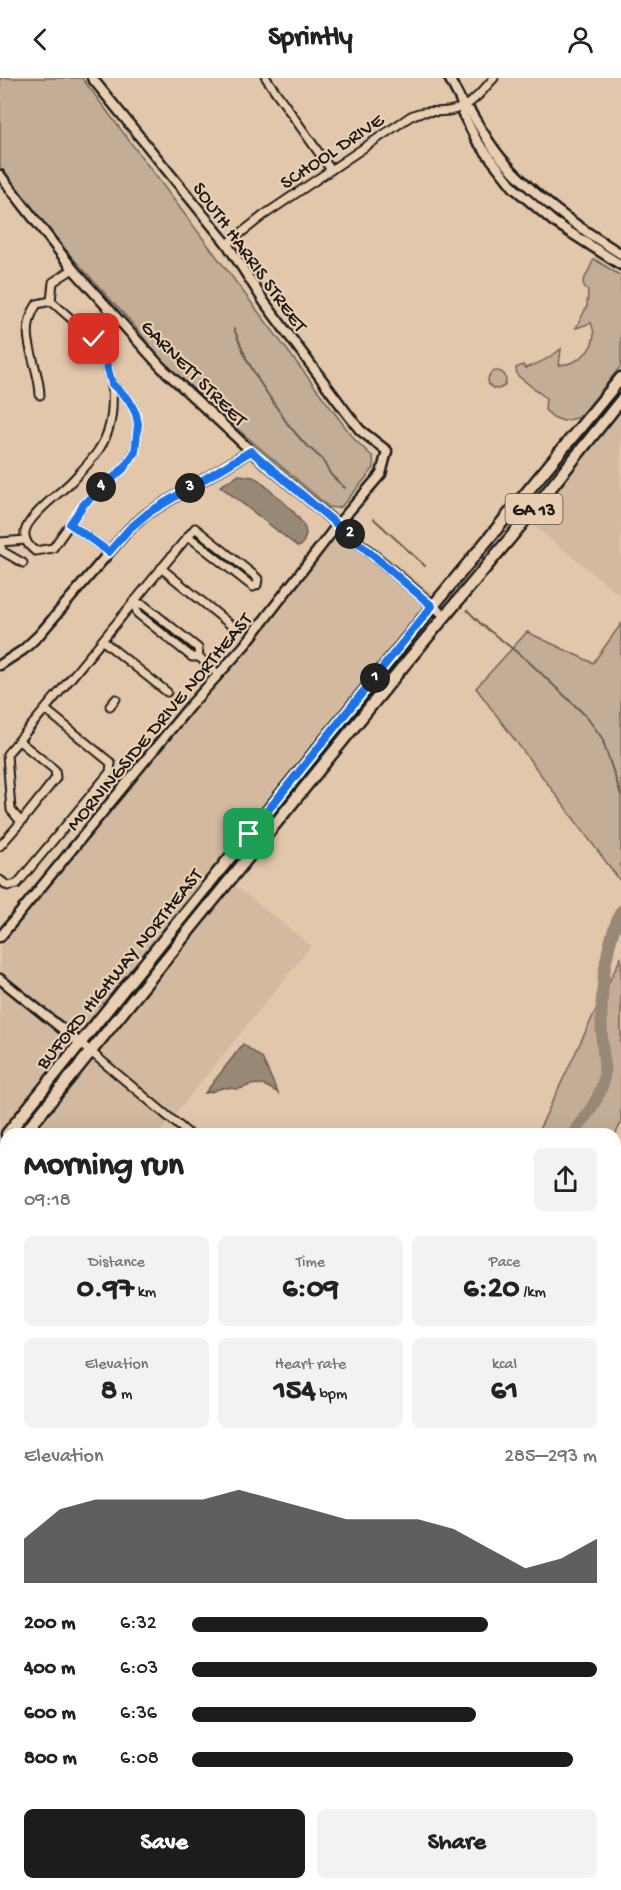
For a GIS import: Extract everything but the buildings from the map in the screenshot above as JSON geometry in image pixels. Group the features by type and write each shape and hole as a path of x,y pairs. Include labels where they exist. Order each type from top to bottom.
{"main road":[{"name":"BUFORD HIGHWAY NORTHEAST","path":"11,1128 432,606 621,378"},
{"name":"BUFORD HIGHWAY NORTHEAST","path":"29,1128 621,400"}],"street":[{"name":"SOUTH HARRIS STREET","path":"92,78 227,244 265,303 345,412 360,430 387,451"},
{"path":"266,78 331,170"},
{"path":"449,78 463,106 463,114 477,141 514,188 554,222 621,265"},
{"path":"463,106 472,103 494,78"},
{"name":"SCHOOL DRIVE","path":"227,244 244,229 380,136 421,111 447,111 463,106"},
{"path":"463,106 470,111 500,157 523,182 560,214 621,254"},
{"name":"GARNETT STREET","path":"0,175 73,269 161,367 251,451 445,616"},
{"path":"51,301 53,282 73,269"},
{"path":"51,301 94,339 105,358 112,384 112,417 100,448 73,480 32,519 25,529 27,545 35,551 53,548 84,504 124,468 135,452 138,424 136,414 129,400 112,384"},
{"path":"40,394 40,383 28,340 28,323 37,304 51,301"},
{"path":"0,665 23,650 39,635 129,529 148,513 251,451"},
{"name":"MORNINGSIDE DRIVE NORTHEAST","path":"0,937 134,773 244,646 338,524 381,474 387,451"},
{"path":"70,524 109,552"},
{"path":"21,822 11,810 7,754 46,710 161,568 188,536 195,528 258,579 257,585 253,587 188,536"},
{"path":"23,563 2,551 0,542 26,540"},
{"path":"225,566 231,557"},
{"path":"161,568 232,626"},
{"path":"134,602 138,614 192,657 199,657 218,674"},
{"path":"134,602 144,605 198,648 199,657"},
{"path":"166,636 172,627"},
{"path":"103,641 167,692"},
{"path":"110,706 116,699"},
{"path":"0,880 8,886 17,884 110,772 111,763 46,710"},
{"path":"0,846 56,778 55,770 19,741"},
{"path":"0,979 81,1043 182,1128"}],"shaded area":[{"path":"0,78 82,78 355,440 373,457 374,468 342,506 329,507 173,374 132,323 70,255 0,169"},
{"path":"594,259 621,276 621,366 584,412 577,418 563,421 553,417 545,410 546,398 517,375 516,368 523,365 525,368 535,365 561,349 559,365 574,362 587,352 593,339 591,323 576,328 587,306 588,290 585,289 583,282"},
{"path":"493,371 501,371 506,376 504,387 493,389 488,384 488,376"},
{"path":"621,392 621,596 517,512"},
{"path":"239,475 259,480 294,512 306,533 301,546 297,546 220,486"},
{"path":"346,524 450,607 264,823 224,877 311,946 164,1128 0,1128 0,948 150,752 194,713"},
{"path":"621,624 621,882 476,688 527,632 593,663"},
{"path":"386,674 376,693 262,834 260,832 270,816"},
{"path":"621,957 621,1123 618,1128 540,1128"},
{"path":"243,1044 262,1058 278,1093 266,1086 255,1084 239,1089 223,1088 205,1093"}],"waterway":[{"path":"234,329 247,360 287,423 322,459 331,475 345,488"},
{"path":"374,519 425,566"},
{"path":"467,610 528,661 586,716 602,738 621,795"},
{"path":"577,1128 594,1103 603,1083 605,1072 602,1043 604,972 621,911"}],"route":[{"path":"94,339 105,358 112,384 129,400 136,414 138,434 135,452 124,468 97,490 70,524 109,552 129,529 148,513 251,451 432,606 249,834"}]}
